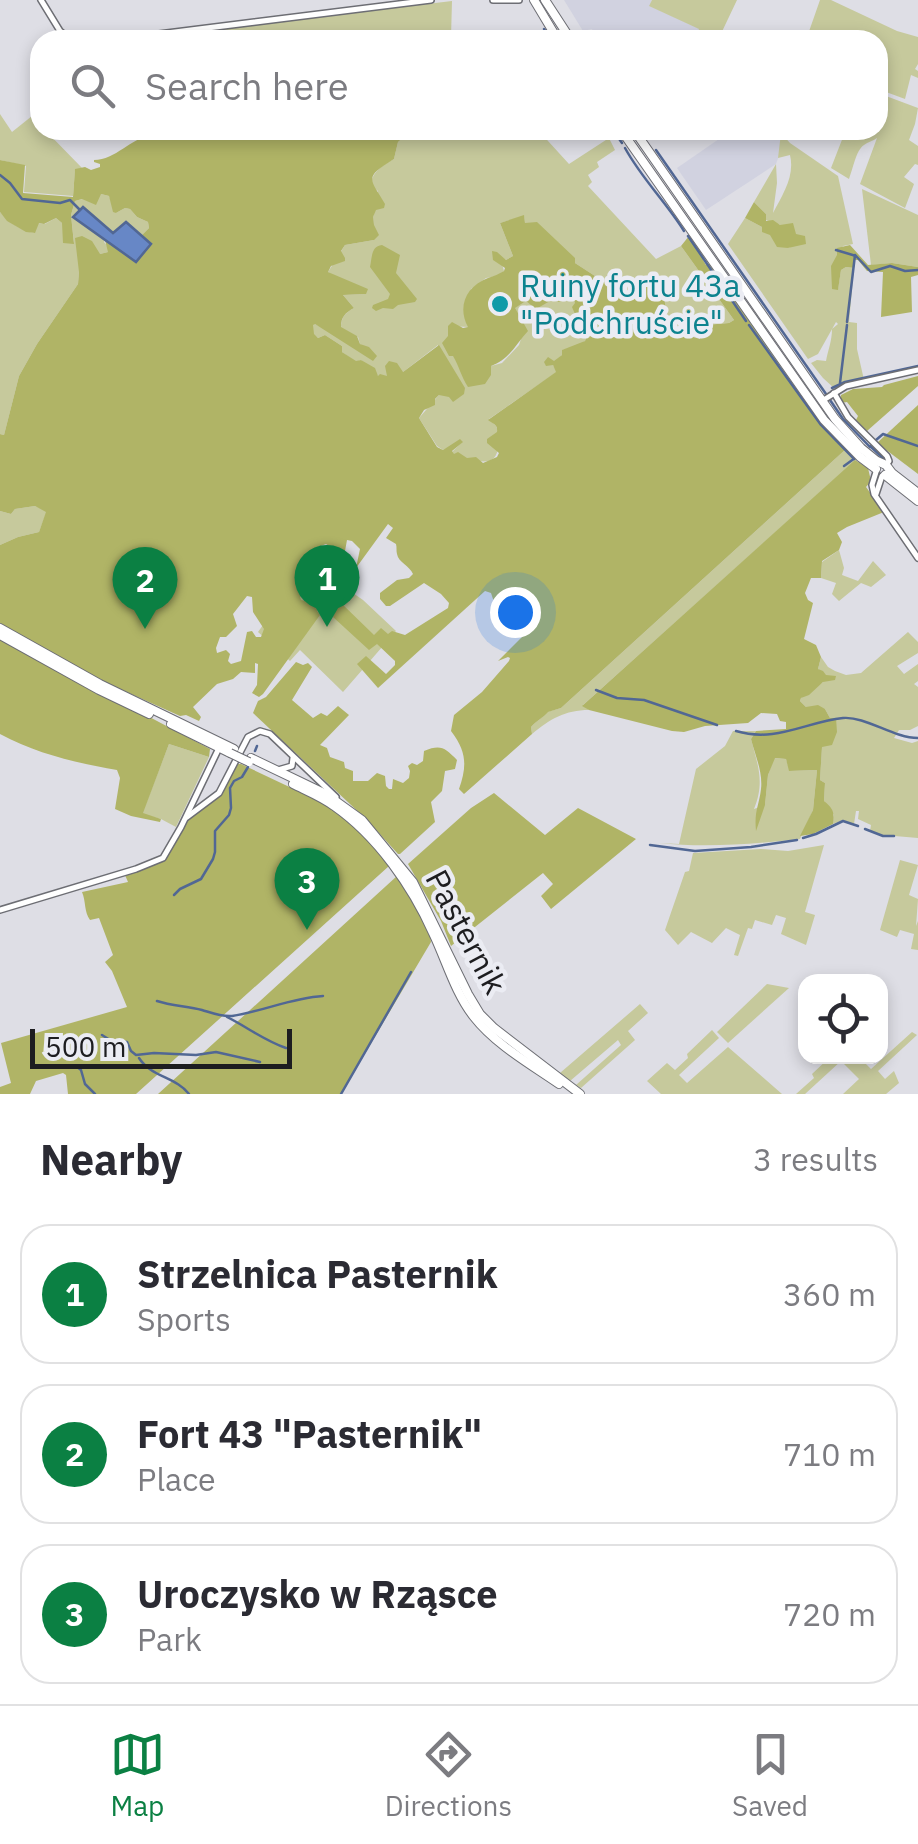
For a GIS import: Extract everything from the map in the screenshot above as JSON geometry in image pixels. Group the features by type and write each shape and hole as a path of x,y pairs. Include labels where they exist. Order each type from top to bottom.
{"main road":[{"path":"546,0 565,30"},
{"path":"530,2 551,30"},
{"path":"627,140 691,231 822,401 882,470 918,501"},
{"path":"641,140 824,420 862,459 918,492"},
{"path":"0,632 99,690 232,751"},
{"path":"0,632 316,792"},
{"path":"250,760 316,792"},
{"name":"Pasternik","path":"316,792 341,803 362,820 423,898 480,1014 580,1094"},
{"name":"Pasternik","path":"316,792 354,821 402,872 475,1018 572,1094"}],"street":[{"path":"40,0 59,30"},
{"path":"191,30 430,0"},
{"path":"493,0 530,2"},
{"path":"822,401 846,386 918,370"},
{"path":"834,393 848,417 887,456 889,462 872,485 876,498 918,558"},
{"path":"185,818 222,789 248,737 263,731 341,803"},
{"path":"0,910 152,864 168,852 219,748"},
{"path":"277,770 292,766 292,755"},
{"path":"195,798 210,802"}],"shaded area":[{"path":"564,0 652,0 650,6 700,29 700,30 582,30"},
{"path":"718,140 780,140 776,164 706,210 677,168"}],"green space":[{"path":"652,0 737,0 723,30 699,30 649,6"},
{"path":"820,0 831,0 918,37 918,78 911,75 905,99 888,93 888,30 810,30"},
{"path":"452,1 451,30 209,30"},
{"path":"888,97 918,108 909,140 918,146 918,165 904,177 914,184 905,208 860,184 876,140 888,140"},
{"path":"0,114 12,132 30,118 30,140 55,140 82,168 75,170 73,196 24,192 26,166 0,160"},
{"path":"137,140 400,140 394,159 377,170 372,179 385,204 373,217 379,235 374,240 345,245 341,251 345,261 331,266 328,272 368,289 366,294 343,295 354,308 344,316 341,327 357,336 360,344 377,356 373,361 315,324 314,334 318,338 325,335 342,346 342,352 375,368 378,376 387,376 385,366 389,361 397,363 403,372 439,345 465,388 464,394 453,402 439,395 435,405 424,410 419,418 443,450 460,439 463,442 452,451 454,454 476,457 483,463 497,457 499,453 487,439 497,432 497,427 488,420 556,372 553,365 546,366 548,357 554,361 562,350 585,341 588,333 588,326 572,307 574,299 550,301 536,309 526,301 515,308 528,331 507,356 491,366 485,384 468,387 453,356 449,356 442,343 452,322 468,327 463,312 469,292 504,271 493,260 492,251 506,260 513,256 500,223 524,215 525,223 537,222 575,258 575,263 615,289 663,284 667,323 676,326 677,332 700,339 705,325 734,320 681,246 689,236 821,424 846,449 561,708 548,712 535,723 532,734 464,794 459,789 463,753 451,731 454,715 482,692 510,658 498,661 526,633 485,591 378,688 357,664 366,656 386,674 395,661 377,644 369,650 333,617 332,609 339,601 374,635 381,628 388,634 392,631 405,635 448,608 449,603 424,583 390,606 380,599 380,593 397,580 413,574 398,557 396,544 386,538 393,528 388,524 356,568 360,549 347,540 345,551 340,553 326,544 315,548 306,560 302,570 310,580 301,600 309,602 326,594 333,598 329,605 319,605 320,615 263,694 259,697 252,693 257,685 255,663 255,673 241,672 217,684 193,707 201,717 199,721 180,716 109,684 0,626 0,545 39,532 46,512 35,506 15,509 11,514 0,511 0,434 4,435 19,376 78,284 75,238 82,236 92,241 100,254 108,252 105,240 136,262 150,244 141,236 149,228 148,222 130,209 113,212 109,196 101,194 96,205 82,199 75,201 71,215 74,244 63,243 62,223 56,218 39,223 35,233 26,232 0,212 0,160 25,165 23,193 73,197 75,169 100,167 94,160 109,157","holes":["247,596 252,597 253,612 264,629 261,637 247,632 241,661 231,664 226,650 217,653 220,637 226,637 237,626 233,614"]},
{"path":"547,140 569,164 610,140 615,150 597,162 599,167 588,175 592,182 588,186 656,259 681,246 734,320 676,326 667,323 663,285 615,289 525,224 524,216 500,223 513,256 506,260 500,257 504,271 471,289 469,327 448,326 453,356 491,366 502,363 519,345 514,308 526,301 568,297 574,300 588,333 585,341 563,350 553,365 557,372 489,419 498,431 495,457 484,462 454,455 452,452 462,442 443,450 419,418 439,395 438,345 403,372 388,373 387,377 378,376 361,360 356,362 325,335 318,338 313,334 315,324 371,351 360,344 358,337 341,328 344,316 354,308 343,295 366,294 328,272 345,245 374,240 378,191 371,186 372,181 378,170 394,159 398,142"},
{"path":"780,140 787,140 838,176 853,244 843,246 837,255 838,289 841,270 854,268 849,322 857,323 857,349 864,380 835,389 823,378 811,363 826,361 832,329 818,354 808,359 728,244 745,218 788,248 795,245 796,235 766,220 766,214 754,202 776,164 773,213 791,170 790,155 778,158"},
{"path":"842,140 873,140 861,147 849,179 831,168"},
{"path":"862,189 918,215 918,267 871,265"},
{"path":"101,194 109,196 116,213 130,209 148,222 149,228 141,236 125,223 114,233 83,208 74,218 105,240 108,252 79,272 78,284 19,376 4,435 0,434 0,212 16,226 34,233 38,223 56,218 74,243 71,215 75,201"},
{"path":"754,202 766,214 766,221 793,223 796,234 805,236 806,244 777,247 762,227 745,218"},
{"path":"382,245 400,255 396,273 417,299 376,311 373,305 388,299 390,294 370,267 374,250"},
{"path":"850,245 868,265 918,267 918,275 911,277 912,312 881,317 883,272 867,271 858,260 854,268 841,270 838,290 832,289 831,266 837,248"},
{"path":"918,376 918,386 867,431 847,402 841,403 841,395 853,389 882,387"},
{"path":"918,405 918,474 877,443"},
{"path":"846,449 857,459 583,705 589,710 558,716 532,734 531,727 547,712 561,708"},
{"path":"855,460 868,468 871,481 866,487 884,512 837,533 842,542 839,550 822,561 821,578 811,578 805,593 813,603 804,639 816,645 821,657 818,669 836,676 800,701 806,707 818,705 830,718 836,718 837,732 832,745 822,747 820,780 825,783 824,801 833,811 833,824 800,836 813,810 817,770 789,771 786,759 775,758 756,831 761,783 751,739 756,731 786,729 786,722 780,721 777,714 761,713 748,723 705,726 684,732 582,706"},
{"path":"35,506 47,511 39,532 0,545 0,511 11,514 15,509"},
{"path":"839,550 842,575 858,581 873,561 886,575 871,587 861,583 839,601 832,594 836,583 821,578 822,562"},
{"path":"308,562 363,600 396,631 343,692 300,650 290,661 258,632"},
{"path":"908,632 918,642 918,653 897,666 904,674 918,664 918,681 914,684 918,687 918,726 899,730 894,738 918,741 918,838 870,831 871,825 858,819 859,811 854,824 843,820 833,824 834,815 824,801 825,783 820,780 822,746 830,718 825,709 806,707 800,701 823,682 825,675 818,669 821,657 835,671 846,675 861,673"},
{"path":"0,638 210,749 209,757 169,744 143,813 161,819 160,822 115,809 120,778 117,770 57,757 0,734"},
{"path":"296,662 312,667 292,700 313,718 321,713 327,716 338,706 349,715 320,745 327,748 330,757 344,762 345,768 353,771 353,781 368,781 377,773 385,776 386,786 392,789 393,779 403,783 409,778 408,766 423,761 424,751 435,748 446,750 457,760 455,769 445,771 442,791 431,802 435,822 400,854 253,713 258,701"},
{"path":"733,731 756,731 751,739 760,782 754,809 765,805 774,758 786,759 790,771 817,770 813,810 800,839 712,845 677,844 659,843 679,844 696,769 725,746"},
{"path":"169,744 209,757 176,827 142,814"},
{"path":"237,764 334,808 389,866 136,1094 68,1094 63,1073 36,1081 30,1094 0,1094 0,1087 11,1083 1,1043 127,1007 105,962 113,955 99,918 90,920 82,892 128,882 125,875 164,859 187,820 222,794"},
{"path":"494,793 545,835 578,808 636,839 551,909 541,896 553,884 543,873 451,946 408,864 471,808"},
{"path":"824,845 805,912 815,915 806,945 781,934 786,918 776,915 772,925 755,920 738,956 734,955 740,935 726,928 712,943 691,932 678,945 665,930 693,853 788,851"},
{"path":"900,860 918,865 909,895 918,899 918,950 911,949 914,934 900,930 897,937 880,930"},
{"path":"397,876 423,916 431,942 341,1094 158,1094"},
{"path":"767,984 789,988 728,1043 717,1032"},
{"path":"640,1004 648,1013 628,1031 635,1040 581,1088 576,1085 621,1045 618,1040 570,1081 560,1073"},
{"path":"712,1030 719,1038 679,1075 687,1083 728,1047 782,1094 661,1094 647,1081 667,1063 675,1070"},
{"path":"912,1032 917,1035 888,1062 888,1054"},
{"path":"823,1064 838,1064 805,1094 796,1094 814,1078 812,1074"},
{"path":"844,1064 866,1064 871,1069 886,1064 878,1071 885,1079 894,1071 899,1083 886,1094 843,1094 859,1079"}],"water":[{"path":"83,207 113,233 126,222 151,244 136,262 73,217"}],"waterway":[{"path":"625,148 684,231"},
{"path":"656,150 826,394"},
{"path":"0,175 22,199 60,203 70,200 80,210"},
{"path":"688,236 746,321"},
{"path":"836,250 856,256 871,272 890,266 918,270"},
{"path":"847,322 855,255"},
{"path":"749,325 821,425 854,459"},
{"path":"840,383 847,325"},
{"path":"832,388 918,366"},
{"path":"830,400 870,447"},
{"path":"876,440 883,434 918,446"},
{"path":"870,446 884,459"},
{"path":"844,466 855,458"},
{"path":"596,690 617,698 644,700 717,725"},
{"path":"736,731 764,735 852,718 918,738"},
{"path":"255,751 257,746"},
{"path":"174,895 201,879 213,859 215,831 231,808 230,788 248,767"},
{"path":"803,838 843,821 858,826"},
{"path":"865,829 894,836"},
{"path":"650,845 695,851 797,840"},
{"path":"341,1094 411,972"},
{"path":"157,1001 228,1016 323,996"},
{"path":"227,1017 286,1048"},
{"path":"102,1035 127,1042 136,1055 216,1052 260,1062"},
{"path":"139,1058 189,1094"},
{"path":"76,1066 95,1094"}],"place":[{"name":"Ruiny fortu 43a \"Podchruście\"","path":"500,304"},
{"name":"Strzelnica Pasternik","path":"327,627"},
{"name":"Fort 43 \"Pasternik\"","path":"145,629"},
{"name":"Uroczysko w Rząsce","path":"307,930"}]}
